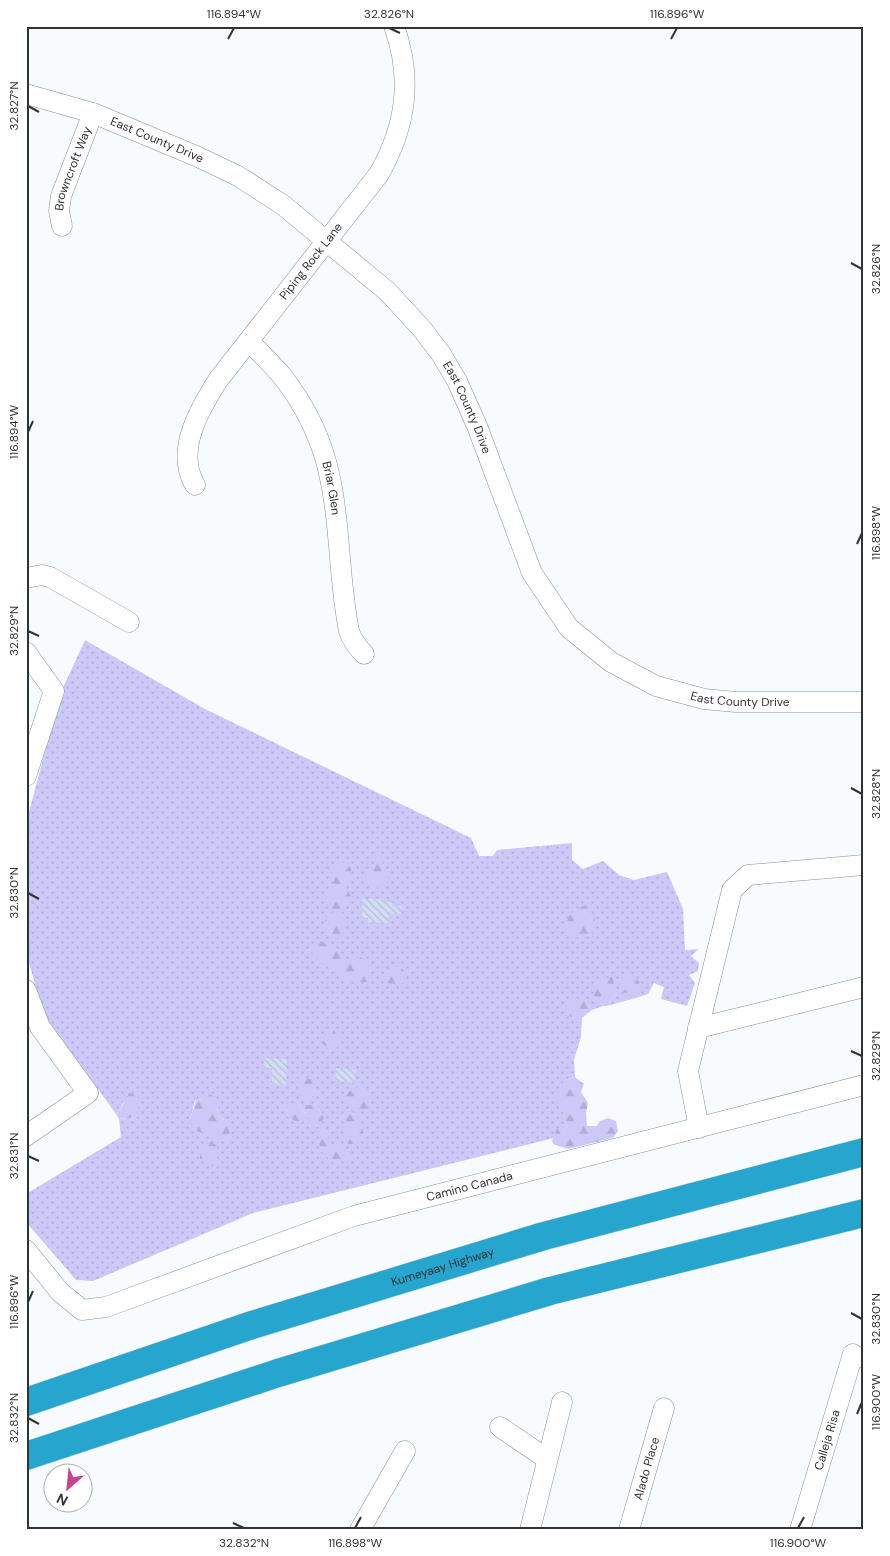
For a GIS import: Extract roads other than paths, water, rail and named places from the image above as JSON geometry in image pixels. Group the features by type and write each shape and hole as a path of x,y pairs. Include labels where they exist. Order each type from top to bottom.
{"highway":[{"name":"Kumeyaay Highway","path":"26,1402 249,1326 544,1236 864,1152"},
{"path":"26,1456 278,1373 550,1291 864,1213"}],"street":[{"name":"Piping Rock Lane","path":"195,485 187,469 188,443 193,427 209,394 380,174 395,142 402,116 405,90 403,55 394,26"},
{"name":"East County Drive","path":"26,94 93,113 196,156 238,176 283,205 388,292 406,310 441,354 457,381 468,403 532,573 569,628 611,662 656,686 704,699 736,702 864,702"},
{"name":"Browncroft Way","path":"62,226 59,211 61,196 93,113"},
{"name":"Briar Glen","path":"249,341 283,377 294,393 313,427 322,448 328,466 333,494 349,631 351,638 364,654"},
{"path":"26,578 42,575 50,577 129,622"},
{"path":"26,652 54,691 26,776"},
{"path":"699,1128 688,1071 732,890 748,875 864,865"},
{"path":"698,1028 864,987"},
{"path":"26,990 40,1027 88,1093 26,1136"},
{"name":"Camino Canada","path":"26,1250 60,1292 82,1310 106,1307 354,1216 864,1085"},
{"name":"Calleja Risa","path":"800,1530 854,1354 855,1359"},
{"path":"530,1530 562,1402"},
{"name":"Alado Place","path":"629,1530 664,1408"},
{"path":"500,1427 548,1459"},
{"path":"360,1530 405,1451"}]}
